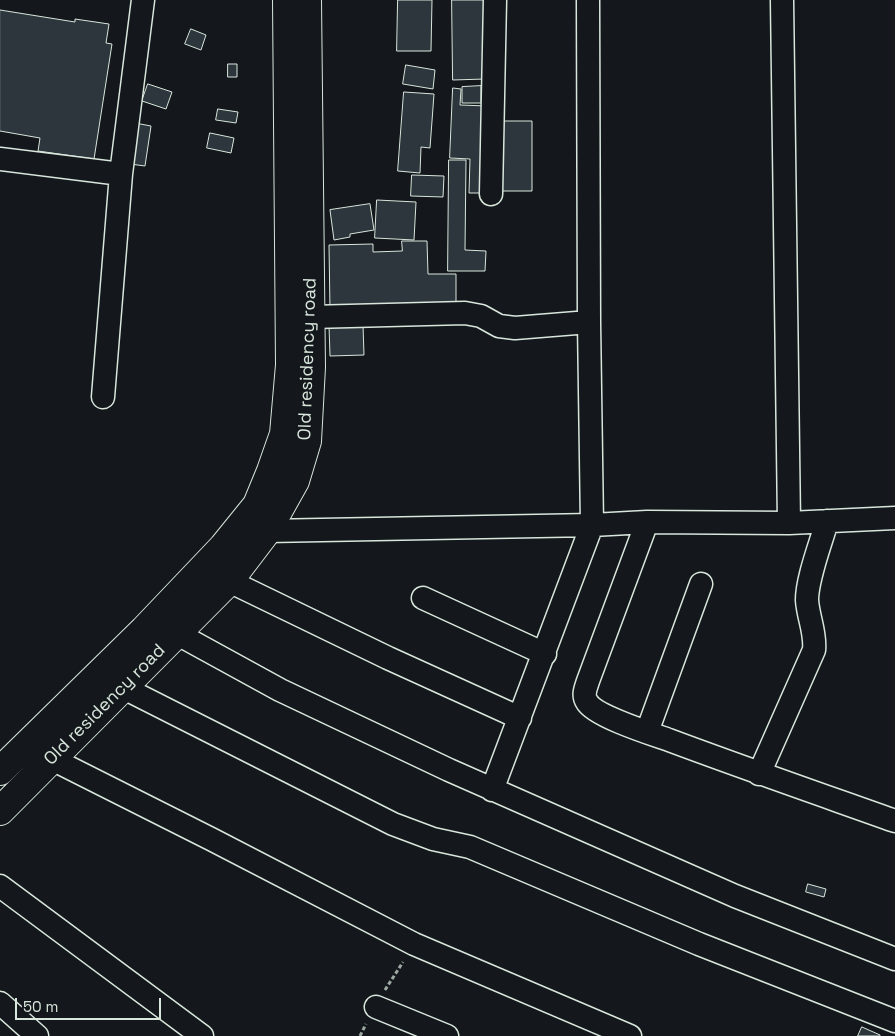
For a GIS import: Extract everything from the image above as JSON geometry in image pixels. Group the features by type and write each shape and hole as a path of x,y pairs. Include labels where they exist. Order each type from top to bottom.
{"highway":[{"name":"Old residency road","path":"0,771 144,630 223,547 257,504 272,471 284,434 290,365 287,0"},
{"name":"Old residency road","path":"0,811 176,632 229,581 267,531 295,481 307,441 311,368 307,0"}],"street":[{"path":"103,397 121,174 143,0"},
{"path":"491,194 495,0"},
{"path":"492,790 592,525 588,0"},
{"path":"782,0 789,523"},
{"path":"0,159 121,174"},
{"path":"311,318 465,313 481,316 499,326 515,328 589,322"},
{"path":"267,531 592,525 647,522 789,523 895,518"},
{"path":"759,774 814,650 814,633 807,601 827,521"},
{"path":"647,522 584,694 587,703 600,713 647,732 759,774 895,821"},
{"path":"229,581 388,658 520,718"},
{"path":"647,732 701,584"},
{"path":"423,598 544,654"},
{"path":"176,632 280,690 492,790 735,896 895,959"},
{"path":"122,687 393,824 432,838 470,847 699,944 895,1021"},
{"path":"52,759 414,944 630,1036"},
{"path":"0,886 202,1036"},
{"path":"0,1003 37,1036"},
{"path":"376,1007 447,1036"}],"building":[{"path":"398,0 432,0 431,51 397,51"},
{"path":"452,0 485,0 485,79 453,80"},
{"path":"0,10 75,22 75,19 109,24 106,43 112,44 94,159 38,151 40,138 0,131"},
{"path":"191,29 206,35 201,50 185,44"},
{"path":"228,64 237,64 237,77 228,77"},
{"path":"406,65 435,70 433,89 403,84"},
{"path":"148,84 172,92 166,109 142,101"},
{"path":"481,86 481,103 462,103 462,87"},
{"path":"453,88 461,89 460,105 488,106 484,193 469,193 470,159 450,158"},
{"path":"404,92 434,94 430,148 421,147 420,173 398,171"},
{"path":"218,109 238,112 236,123 216,120"},
{"path":"500,121 532,121 532,191 500,191"},
{"path":"135,123 151,126 145,166 130,164"},
{"path":"210,133 234,138 231,153 207,148"},
{"path":"449,160 466,160 465,250 486,251 485,271 448,271"},
{"path":"412,175 444,176 443,197 411,196"},
{"path":"377,200 416,202 414,240 375,238"},
{"path":"370,204 374,230 350,234 350,237 334,240 330,210"},
{"path":"402,241 427,241 428,274 456,274 456,309 330,310 329,245 373,244 373,252 402,251"},
{"path":"363,325 364,355 330,356 329,326"},
{"path":"808,884 826,889 824,897 806,892"},
{"path":"862,1027 880,1035 880,1036 858,1036"}]}
